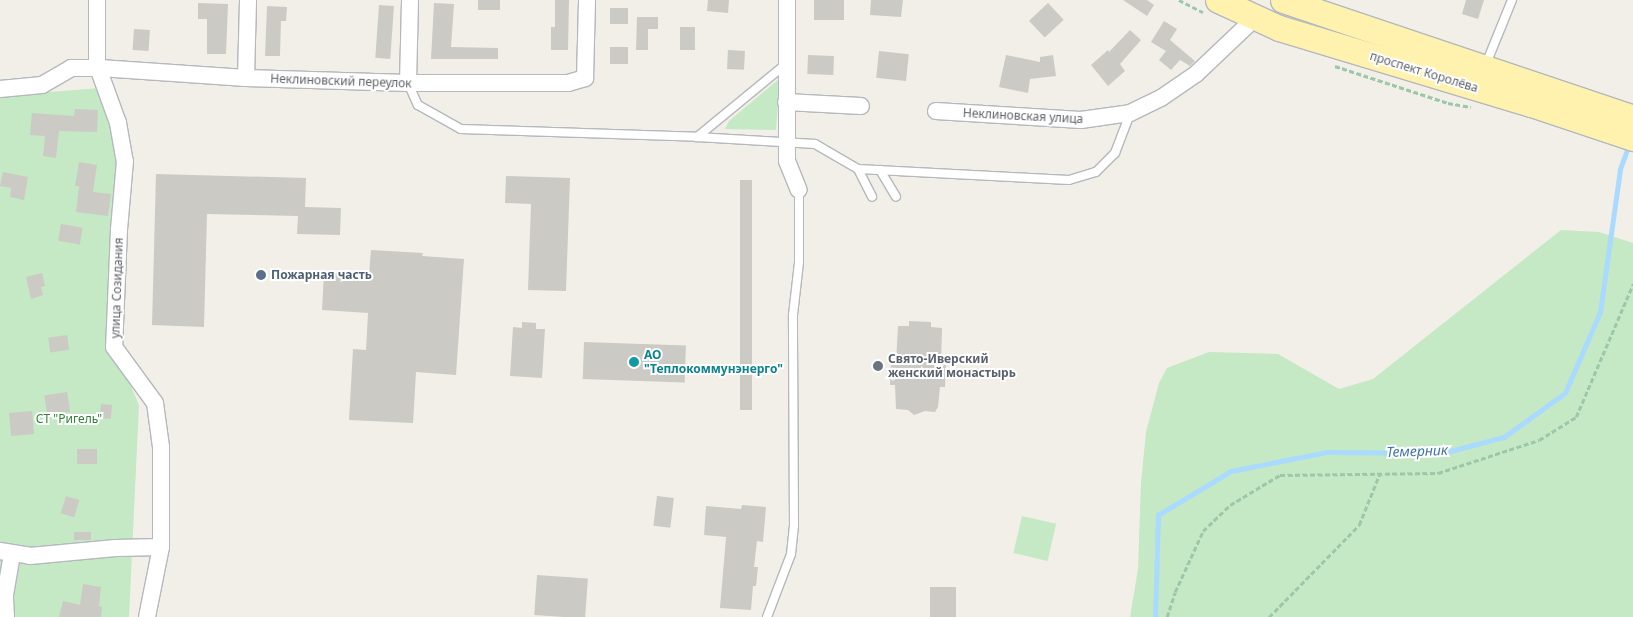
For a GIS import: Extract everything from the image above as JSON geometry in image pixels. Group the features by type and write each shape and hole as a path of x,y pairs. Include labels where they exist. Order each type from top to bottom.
{"main road":[{"name":"проспект Королёва","path":"1218,0 1279,28 1534,95 1633,118"},
{"name":"проспект Королёва","path":"1283,0 1484,69 1534,95 1633,138"}],"street":[{"name":"улица Созидания","path":"97,0 98,68 118,123 125,161 119,230 114,346 155,403 161,447 161,547 147,617"},
{"path":"246,78 248,0"},
{"path":"408,83 410,0"},
{"name":"Неклиновский переулок","path":"1,90 42,85 71,68 98,68 246,78 408,83 568,83 585,78 587,0"},
{"path":"787,0 787,161 799,190"},
{"name":"Неклиновская улица","path":"936,111 1081,120 1130,113 1161,98 1196,74 1255,18"},
{"path":"786,102 861,106"},
{"path":"6,617 4,595 6,553 30,556 116,548 161,547"}],"lane":[{"path":"1484,69 1512,0"},
{"path":"697,137 787,63"},
{"path":"408,83 418,105 461,128 697,137 815,144 858,169 1069,180 1096,172 1115,153 1130,113"},
{"path":"858,169 872,198"},
{"path":"880,170 896,197"},
{"path":"766,617 791,554 794,525 793,315 799,262 799,190"}],"path":[{"path":"1167,617 1175,592 1203,531 1230,505 1280,475 1438,473 1539,440 1576,418 1633,284"},
{"path":"1269,617 1359,525 1380,473"}],"green space":[{"path":"780,78 776,130 725,129 729,121"},
{"name":"СТ \"Ригель\"","path":"100,88 120,164 114,347 139,405 129,617 0,617 0,96"},
{"path":"1561,230 1599,232 1633,243 1633,617 1130,617 1138,569 1141,483 1146,432 1159,383 1167,368 1209,352 1278,354 1339,389 1373,379"},
{"path":"1022,516 1056,524 1048,561 1013,553"}],"building":[{"path":"478,0 500,0 500,10 478,10"},
{"path":"555,0 569,0 568,50 551,50 551,27 555,27"},
{"path":"708,0 729,0 728,13 707,11"},
{"path":"814,0 844,0 844,20 814,20"},
{"path":"871,0 903,0 901,17 870,15"},
{"path":"1123,0 1147,0 1154,5 1147,16"},
{"path":"1466,0 1484,0 1478,19 1462,14"},
{"path":"198,3 228,4 226,54 207,54 207,19 198,19"},
{"path":"434,3 454,4 451,47 498,48 498,59 431,59"},
{"path":"1048,3 1064,20 1045,38 1029,21"},
{"path":"379,5 394,6 390,59 375,58"},
{"path":"267,6 287,7 286,21 281,21 280,56 265,56"},
{"path":"610,8 628,8 628,24 610,24"},
{"path":"637,17 658,17 658,29 648,29 648,50 636,50"},
{"path":"1164,21 1177,29 1170,40 1195,61 1190,66 1180,60 1171,70 1159,60 1166,51 1151,42"},
{"path":"680,27 695,27 695,50 680,50"},
{"path":"134,29 150,30 148,51 133,50"},
{"path":"1130,30 1141,40 1120,64 1125,71 1108,86 1091,65 1108,50 1109,52"},
{"path":"610,47 628,47 628,64 610,64"},
{"path":"728,50 745,51 744,70 727,69"},
{"path":"879,51 909,54 906,81 876,78"},
{"path":"808,55 834,56 833,75 807,74"},
{"path":"1006,55 1040,62 1040,57 1053,55 1056,76 1030,79 1028,93 999,87"},
{"path":"75,109 98,110 97,132 59,131 56,158 43,156 45,136 30,135 32,113 74,116"},
{"path":"79,162 97,165 93,192 111,194 108,216 76,212 79,186 75,186"},
{"path":"3,172 28,177 24,200 10,197 11,188 0,186"},
{"path":"156,174 306,178 305,207 341,208 340,235 297,234 298,216 207,214 204,327 152,325"},
{"path":"506,176 570,178 566,291 528,290 531,204 505,203"},
{"path":"740,180 752,180 752,410 740,410"},
{"path":"61,224 83,228 80,245 58,241"},
{"path":"371,250 423,253 422,256 464,259 456,375 416,372 413,423 349,420 353,349 366,350 368,313 322,310 324,272 369,275"},
{"path":"42,273 45,286 41,287 43,295 31,299 26,277"},
{"path":"909,321 931,322 931,327 942,328 941,365 946,365 945,387 940,387 938,407 935,412 925,411 914,415 908,410 896,409 895,385 890,385 891,363 896,363 898,326 909,326"},
{"path":"522,322 536,323 536,329 545,329 542,378 510,376 513,327 522,328"},
{"path":"67,335 69,350 50,352 48,338"},
{"name":"АО \"Теплокоммунэнерго\"","path":"584,342 686,346 685,383 583,379"},
{"path":"67,392 70,412 47,415 44,396"},
{"path":"101,404 112,405 111,419 100,418"},
{"path":"32,411 34,434 11,436 9,413"},
{"path":"77,449 97,449 97,464 77,464"},
{"path":"66,496 79,500 74,517 61,513"},
{"path":"657,496 674,498 670,528 653,526"},
{"path":"742,505 766,507 763,542 757,541 754,567 758,567 756,586 753,586 751,610 720,608 726,537 704,535 706,506 741,509"},
{"path":"74,532 91,532 91,540 74,540"},
{"path":"537,575 588,579 585,617 534,615"},
{"path":"83,584 101,587 99,606 102,607 101,617 59,617 63,601 80,605"},
{"path":"930,587 956,587 956,617 930,617"}],"waterway":[{"name":"Темерник","path":"1155,617 1158,515 1231,471 1327,452 1443,453 1504,437 1565,393 1600,312 1620,169 1629,144"}],"place":[{"name":"Пожарная часть","path":"261,275"},
{"name":"АО \"Теплокоммунэнерго\"","path":"634,362"},
{"name":"Свято-Иверский женский монастырь","path":"878,366"}]}
